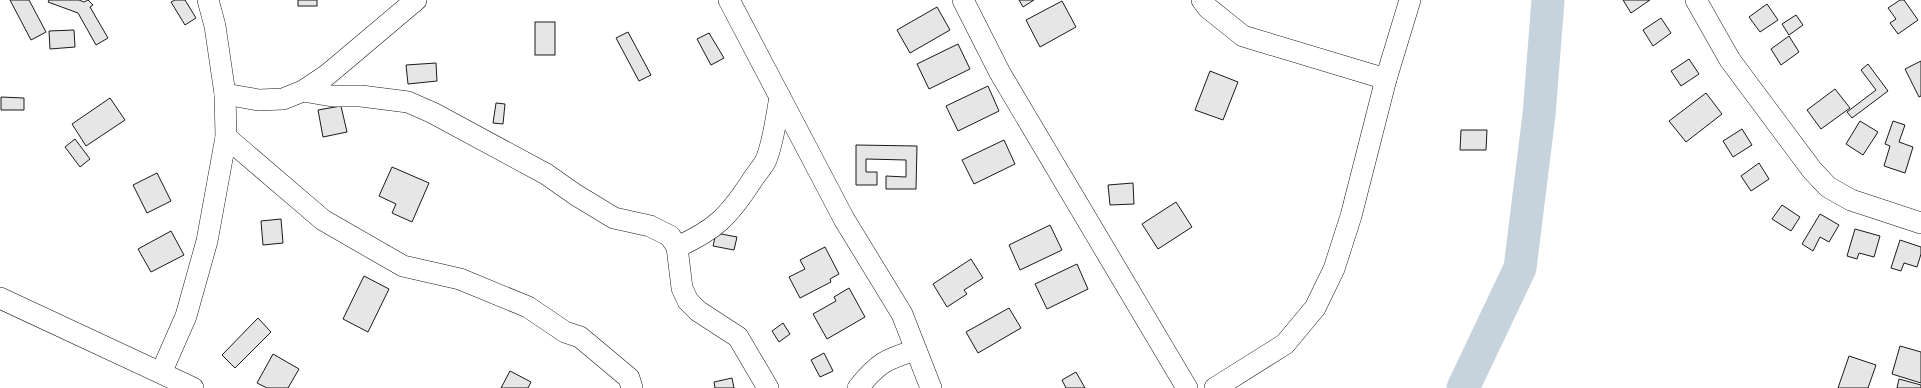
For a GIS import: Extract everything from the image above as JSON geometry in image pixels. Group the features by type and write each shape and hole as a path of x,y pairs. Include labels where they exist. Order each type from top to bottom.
{"street":[{"path":"161,373 186,316 207,241 226,137 225,94 216,26 208,0"},
{"path":"225,94 259,100 283,99 303,91 327,75 416,0"},
{"path":"729,0 844,219 902,314 931,388"},
{"path":"963,0 1000,73 1187,388"},
{"path":"1202,0 1208,8 1243,36 1386,78"},
{"path":"1215,388 1285,344 1315,308 1334,269 1351,216 1386,78 1410,0"},
{"path":"1696,0 1730,60 1812,170 1828,187 1851,200 1921,223"},
{"path":"303,91 332,96 384,98 414,105 433,112 546,174 576,195 614,218 650,226 670,236 677,248 682,288 688,301 698,311 738,337 768,388"},
{"path":"677,248 700,237 721,222 741,197 766,160 780,97"},
{"path":"226,137 323,220 403,266 460,279 528,307 565,332 580,337 629,378 632,388"},
{"path":"0,298 193,388"},
{"path":"858,388 872,371 892,357 916,350"}],"building":[{"path":"10,0 29,0 46,32 31,40"},
{"path":"49,0 79,0 84,2 88,0 93,5 90,7 108,38 96,45 78,13 48,2"},
{"path":"175,0 185,0 196,18 185,25 171,2"},
{"path":"298,0 317,0 317,6 298,6"},
{"path":"1019,0 1034,0 1023,7"},
{"path":"1623,0 1650,0 1631,13"},
{"path":"1900,0 1904,0 1918,20 1898,34 1890,23 1896,19 1888,8"},
{"path":"1062,1 1076,27 1040,47 1026,20"},
{"path":"1767,4 1778,20 1760,32 1749,17"},
{"path":"937,7 950,30 910,53 897,30"},
{"path":"1796,15 1803,25 1789,35 1782,24"},
{"path":"1661,18 1671,33 1653,46 1643,30"},
{"path":"535,22 555,22 555,55 535,55"},
{"path":"74,30 75,47 50,49 49,31"},
{"path":"628,32 651,75 639,81 616,38"},
{"path":"709,33 724,58 711,65 697,39"},
{"path":"1789,36 1799,52 1781,65 1771,49"},
{"path":"958,44 970,69 929,89 917,64"},
{"path":"1689,59 1699,74 1681,86 1671,71"},
{"path":"1921,61 1921,96 1919,97 1905,69"},
{"path":"436,63 437,81 408,84 406,65"},
{"path":"1868,64 1888,91 1852,118 1847,112 1876,90 1861,70"},
{"path":"1210,71 1238,82 1223,120 1195,110"},
{"path":"988,86 999,111 958,131 946,106"},
{"path":"1835,89 1850,108 1821,129 1807,110"},
{"path":"1706,93 1722,114 1686,142 1669,121"},
{"path":"1,97 24,98 24,110 1,110"},
{"path":"110,98 125,120 86,146 72,124"},
{"path":"496,103 505,104 503,124 493,123"},
{"path":"341,106 347,132 323,137 318,110"},
{"path":"1860,121 1878,132 1863,155 1846,144"},
{"path":"1893,121 1905,125 1899,142 1913,147 1905,173 1884,166 1890,146 1885,144"},
{"path":"1742,129 1752,145 1733,157 1723,141"},
{"path":"1461,130 1487,130 1486,150 1460,150"},
{"path":"75,139 90,159 80,167 65,147"},
{"path":"1004,140 1015,164 974,184 962,160"},
{"path":"856,145 917,146 916,189 886,189 886,176 906,177 906,160 866,159 866,172 877,172 877,185 856,185"},
{"path":"1759,163 1769,179 1751,191 1741,176"},
{"path":"392,167 429,183 412,222 392,213 396,204 379,196"},
{"path":"157,173 171,201 147,213 133,185"},
{"path":"1133,183 1134,204 1110,205 1108,185"},
{"path":"1176,202 1192,227 1158,249 1142,224"},
{"path":"1782,205 1800,217 1791,231 1772,219"},
{"path":"1820,214 1839,225 1829,242 1820,237 1813,251 1802,244"},
{"path":"281,219 283,243 263,245 261,221"},
{"path":"1050,225 1062,250 1020,270 1009,245"},
{"path":"1855,229 1880,236 1874,257 1859,253 1857,259 1847,256"},
{"path":"171,231 184,255 151,272 138,249"},
{"path":"716,233 737,237 734,250 713,246"},
{"path":"1900,240 1921,247 1921,254 1917,267 1904,263 1901,271 1891,268"},
{"path":"825,247 839,274 830,279 831,282 800,298 789,277 805,269 800,260"},
{"path":"971,259 983,278 964,290 967,294 947,307 933,284"},
{"path":"1077,264 1088,289 1047,309 1035,284"},
{"path":"364,276 389,289 368,332 343,319"},
{"path":"849,288 865,317 827,339 813,314 836,301 834,297"},
{"path":"1009,308 1021,328 978,353 966,332"},
{"path":"258,318 271,332 235,368 222,355"},
{"path":"783,323 790,334 779,342 772,331"},
{"path":"1900,346 1921,352 1921,383 1892,374"},
{"path":"824,353 833,371 820,377 811,360"},
{"path":"273,354 299,369 288,388 267,388 257,383"},
{"path":"1849,356 1876,365 1868,388 1838,388"},
{"path":"510,371 531,382 528,388 501,388"},
{"path":"1076,372 1085,388 1066,388 1062,380"},
{"path":"732,378 734,388 715,388 714,382"},
{"path":"1899,379 1921,385 1921,388 1897,388"}],"waterway":[{"path":"1463,388 1520,268 1539,115 1548,0"}]}
